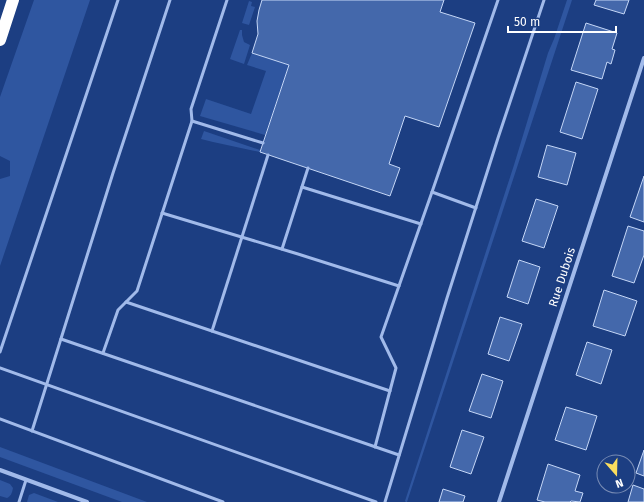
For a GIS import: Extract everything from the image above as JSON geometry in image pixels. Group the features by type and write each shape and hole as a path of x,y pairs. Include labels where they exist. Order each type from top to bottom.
{"highway":[{"path":"0,40 13,0"}],"street":[{"name":"Rue Dubois","path":"500,502 644,58"},
{"path":"0,470 87,502"}],"lane":[{"path":"0,352 118,0"},
{"path":"32,431 170,0"},
{"path":"103,353 118,310 137,291 192,121 191,109 227,0"},
{"path":"375,447 396,368 381,337 498,0"},
{"path":"385,502 447,298 544,0"},
{"path":"192,121 263,143"},
{"path":"212,331 268,155"},
{"path":"282,249 308,168"},
{"path":"302,187 421,224"},
{"path":"432,192 476,208"},
{"path":"162,213 399,286"},
{"path":"126,302 390,391"},
{"path":"61,339 399,455"},
{"path":"0,368 376,502"},
{"path":"0,419 223,502"},
{"path":"19,502 26,480"}],"shaded area":[{"path":"34,0 90,0 0,266 0,179 10,176 10,161 0,156 0,97"},
{"path":"567,0 572,0 406,502 405,501 514,165 548,53"},
{"path":"249,1 252,2 251,6 255,7 249,25 242,23"},
{"path":"240,30 242,30 244,42 250,45 244,64 230,59"},
{"path":"252,53 289,65 265,135 200,116 206,99 251,114 266,71 247,65"},
{"path":"204,131 260,150 260,152 201,139"},
{"path":"0,447 147,502 122,502 0,457"},
{"path":"0,480 10,484 13,488 11,494 7,498 0,496"},
{"path":"34,493 58,502 27,502 29,495"}],"building":[{"path":"262,0 444,0 440,12 475,23 439,127 405,116 389,164 400,168 390,196 260,152 289,65 252,53 258,34 257,21"},
{"path":"596,0 629,0 624,14 594,5"},
{"path":"586,23 617,33 612,49 615,50 611,64 607,62 602,79 571,70"},
{"path":"576,82 598,89 582,139 560,132"},
{"path":"547,145 576,153 567,185 538,177"},
{"path":"644,176 644,222 630,217"},
{"path":"536,199 558,206 544,248 522,241"},
{"path":"628,226 644,231 644,255 634,283 612,276"},
{"path":"519,260 540,267 528,304 507,297"},
{"path":"604,290 637,301 625,336 593,326"},
{"path":"500,317 522,324 509,361 488,354"},
{"path":"587,342 612,350 601,384 576,375"},
{"path":"482,374 503,381 491,418 469,411"},
{"path":"566,407 597,416 586,450 555,440"},
{"path":"462,430 484,437 471,474 450,467"},
{"path":"644,450 644,476 636,473"},
{"path":"548,464 580,475 575,491 583,493 580,502 545,502 537,500"},
{"path":"636,486 644,489 644,502 628,502 630,494 636,494"},
{"path":"443,489 465,496 463,502 439,502"}]}
